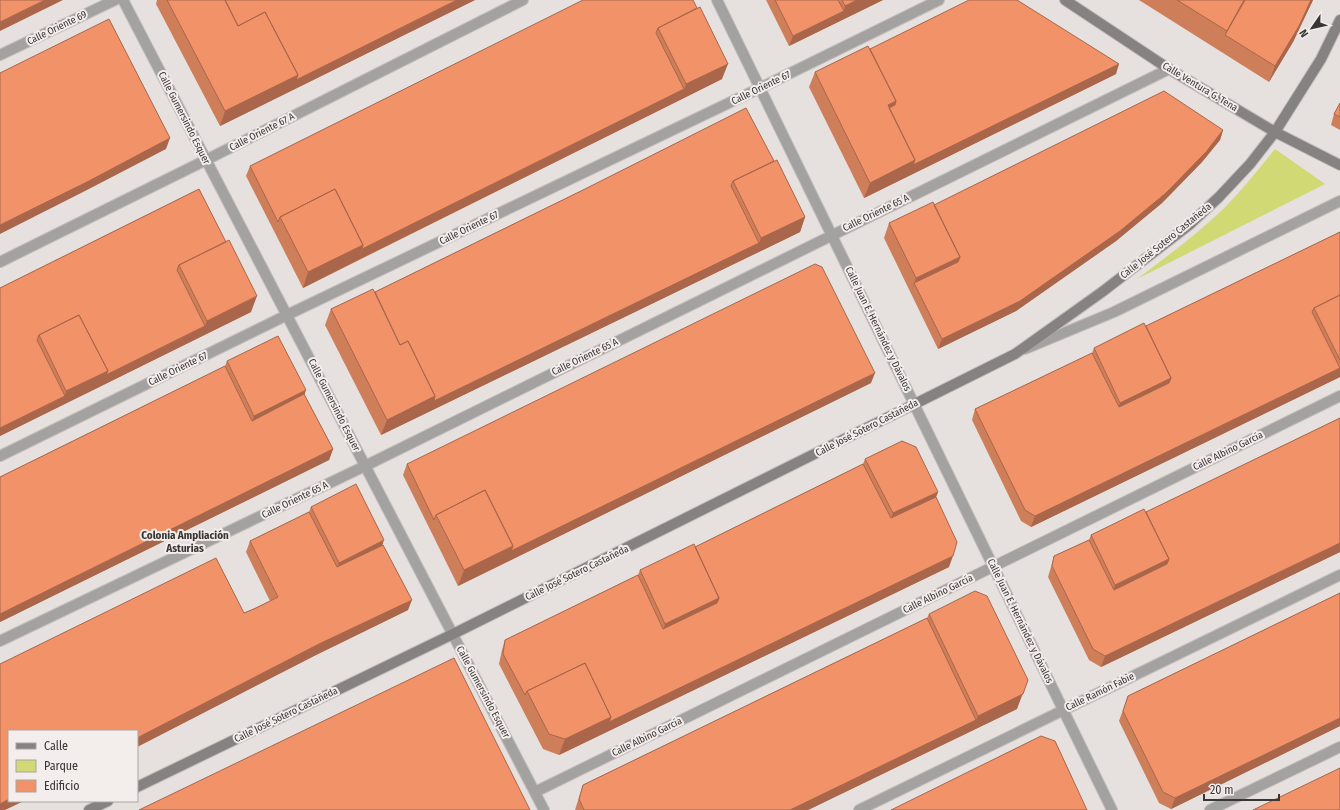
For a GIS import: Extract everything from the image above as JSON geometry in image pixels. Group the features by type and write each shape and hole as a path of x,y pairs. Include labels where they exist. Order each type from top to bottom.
{"street":[{"name":"Calle Oriente 69","path":"0,55 115,0"},
{"name":"Calle Gumersindo Esquer","path":"123,0 544,810"},
{"name":"Calle Oriente 67 A","path":"0,262 523,0"},
{"name":"Calle Juan E. Hernández y Dávalos","path":"717,0 1112,810"},
{"name":"Calle Oriente 67","path":"0,456 287,315 760,88 939,0"},
{"name":"Calle Ventura G. Tena","path":"1065,0 1169,69 1275,132 1340,165"},
{"name":"Calle José Sotero Castañeda","path":"1015,354 1102,292 1189,225 1219,198 1250,164 1275,132 1321,59 1340,20"},
{"name":"Calle Oriente 65 A","path":"0,641 365,466 1169,69"},
{"name":"Calle José Sotero Castañeda","path":"138,787 453,634 1015,354 1114,312 1340,201"},
{"name":"Calle Albino García","path":"535,792 1340,396"},
{"name":"Calle Ramón Fabie","path":"859,810 1340,575"},
{"path":"1210,810 1340,747"},
{"path":"89,810 106,802"}],"green space":[{"path":"1275,149 1325,184 1137,279 1188,240 1218,214 1241,190"}],"building":[{"path":"0,0 45,0 0,22"},
{"path":"167,0 225,0 238,26 265,12 298,75 225,111"},
{"path":"225,0 457,0 296,80 298,75 265,12 238,26"},
{"path":"583,0 693,0 697,8 658,28 656,33 684,89 362,249 363,245 335,189 280,217 278,222 250,166"},
{"path":"775,0 838,0 844,11 793,36"},
{"path":"842,0 857,0 845,6"},
{"path":"969,0 1017,0 1119,64 913,165 915,160 889,108 895,105 896,101 870,49"},
{"path":"1177,0 1244,0 1227,31"},
{"path":"1245,0 1311,0 1299,26 1275,66 1225,35"},
{"path":"700,7 728,64 686,84 658,28"},
{"path":"109,19 170,138 89,181 0,225 0,73"},
{"path":"868,46 896,101 888,105 915,160 870,183 815,72"},
{"path":"1164,91 1223,130 1206,152 1166,193 1120,231 1020,301 942,339 914,283 958,262 960,257 934,205"},
{"path":"1340,103 1340,117 1334,114"},
{"path":"746,108 774,161 733,181 731,186 759,243 434,401 435,396 408,341 400,345 375,292"},
{"path":"777,160 805,217 761,238 733,181"},
{"path":"199,189 226,242 179,265 177,270 205,326 106,375 108,371 79,315 39,335 37,340 65,396 0,428 0,288"},
{"path":"335,189 363,245 308,272 280,217"},
{"path":"933,202 960,257 916,278 889,223"},
{"path":"1340,232 1340,295 1314,308 1312,312 1340,368 1035,516 1025,510 975,409 1092,353 1119,407 1169,383 1171,378 1146,326"},
{"path":"229,240 257,296 207,321 179,265"},
{"path":"815,264 822,267 875,373 511,551 513,546 485,490 436,515 434,520 407,464"},
{"path":"373,289 400,345 408,341 435,396 387,420 331,309"},
{"path":"1340,295 1340,360 1314,308"},
{"path":"79,315 108,371 66,391 39,335"},
{"path":"1144,323 1171,378 1120,403 1094,348"},
{"path":"278,336 306,390 254,416 227,361"},
{"path":"225,366 252,421 304,394 333,449 0,614 0,477"},
{"path":"1340,418 1340,543 1105,656 1093,649 1052,566 1054,556 1089,540 1114,590 1167,564 1169,559 1146,512"},
{"path":"902,441 916,447 938,492 893,513 865,459"},
{"path":"863,464 891,518 936,497 957,542 953,556 609,722 611,717 585,663 527,691 525,695 503,654 505,640 638,575 663,629 717,603 719,598 695,547"},
{"path":"356,484 384,540 339,563 311,507"},
{"path":"485,490 513,546 464,570 436,515"},
{"path":"1144,509 1169,559 1115,585 1091,535"},
{"path":"309,512 337,567 383,545 412,600 319,644 138,737 138,730 8,730 8,800 0,804 0,664 216,558 244,613 254,609 278,597 250,541"},
{"path":"694,544 719,598 665,624 640,570"},
{"path":"975,591 987,596 1028,680 1023,694 978,716 929,614"},
{"path":"1340,593 1340,718 1175,798 1163,792 1123,711 1128,696"},
{"path":"927,618 976,720 790,810 584,810 579,799 583,785"},
{"path":"454,658 530,810 139,810"},
{"path":"585,663 611,717 565,739 549,734 527,691"},
{"path":"1041,736 1055,741 1087,810 891,810"},
{"path":"1340,768 1340,810 1253,810"}],"district":[{"name":"Colonia Ampliación Asturias","path":"185,541"}]}
